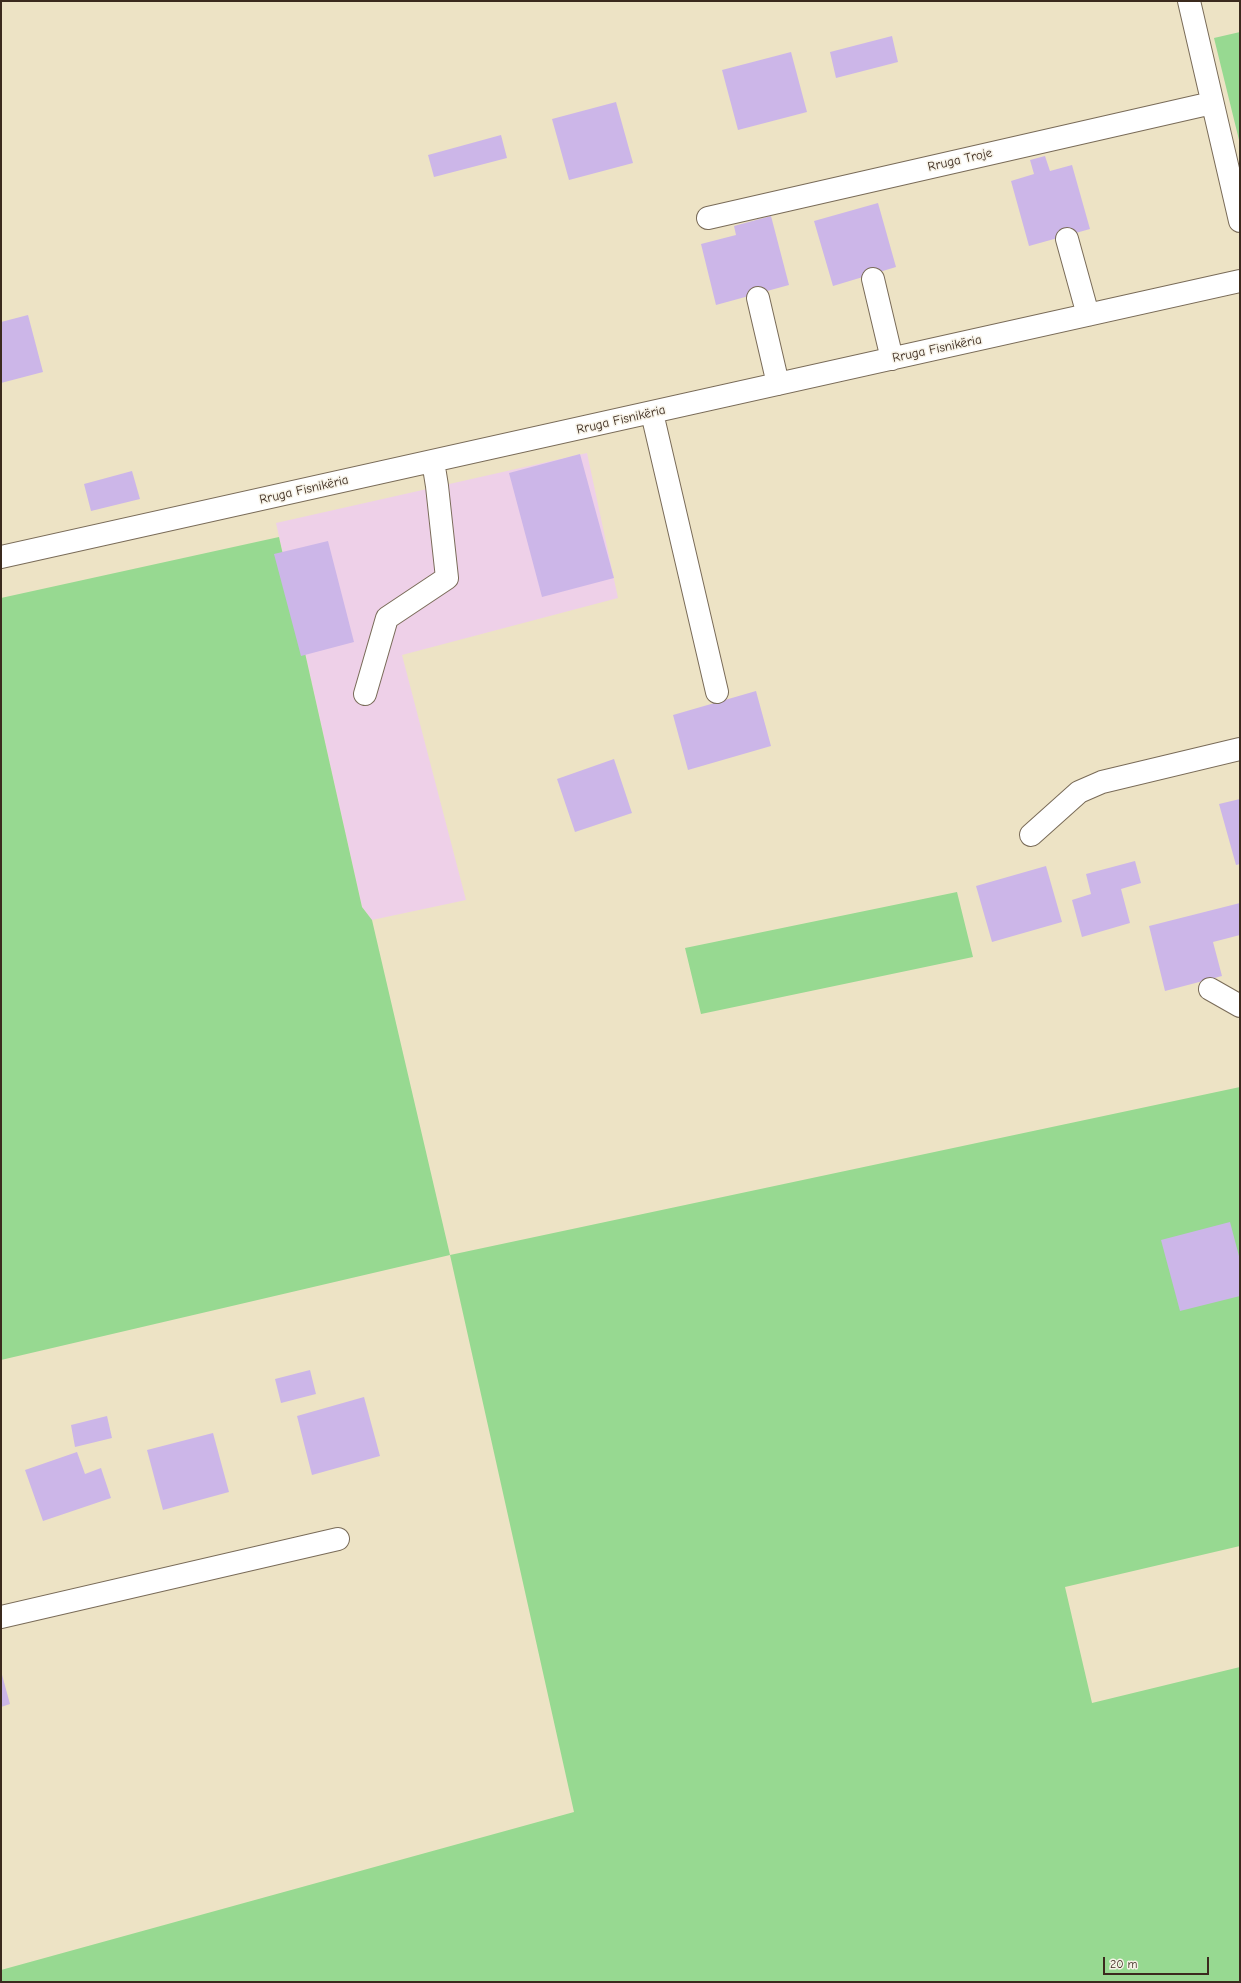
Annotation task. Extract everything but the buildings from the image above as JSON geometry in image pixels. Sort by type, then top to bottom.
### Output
[{"type":"street","points":[[1189,1],[1240,221]]},
{"type":"street","name":"Rruga Troje","points":[[708,218],[1212,103]]},
{"type":"street","points":[[1067,238],[1088,316]]},
{"type":"street","points":[[873,279],[892,359]]},
{"type":"street","name":"Rruga Fisnikëria","points":[[1,557],[1240,281]]},
{"type":"street","points":[[758,298],[778,384]]},
{"type":"street","points":[[652,413],[717,692]]},
{"type":"street","points":[[365,694],[387,618],[447,578],[438,486],[433,461]]},
{"type":"street","points":[[1031,835],[1079,792],[1102,782],[1240,749]]},
{"type":"street","points":[[1210,988],[1240,1006]]},
{"type":"street","points":[[1,1618],[338,1539]]},
{"type":"shaded area","points":[[587,453],[618,598],[402,655],[466,900],[372,920],[362,907],[276,523]]},
{"type":"green space","points":[[1240,32],[1240,144],[1214,38]]},
{"type":"green space","points":[[279,537],[362,907],[372,920],[450,1255],[1,1360],[1,598]]},
{"type":"green space","points":[[957,892],[973,957],[701,1014],[685,948]]},
{"type":"green space","points":[[1240,1087],[1240,1546],[1065,1587],[1092,1703],[1240,1667],[1240,1982],[1,1982],[1,1970],[574,1812],[450,1255]]}]
